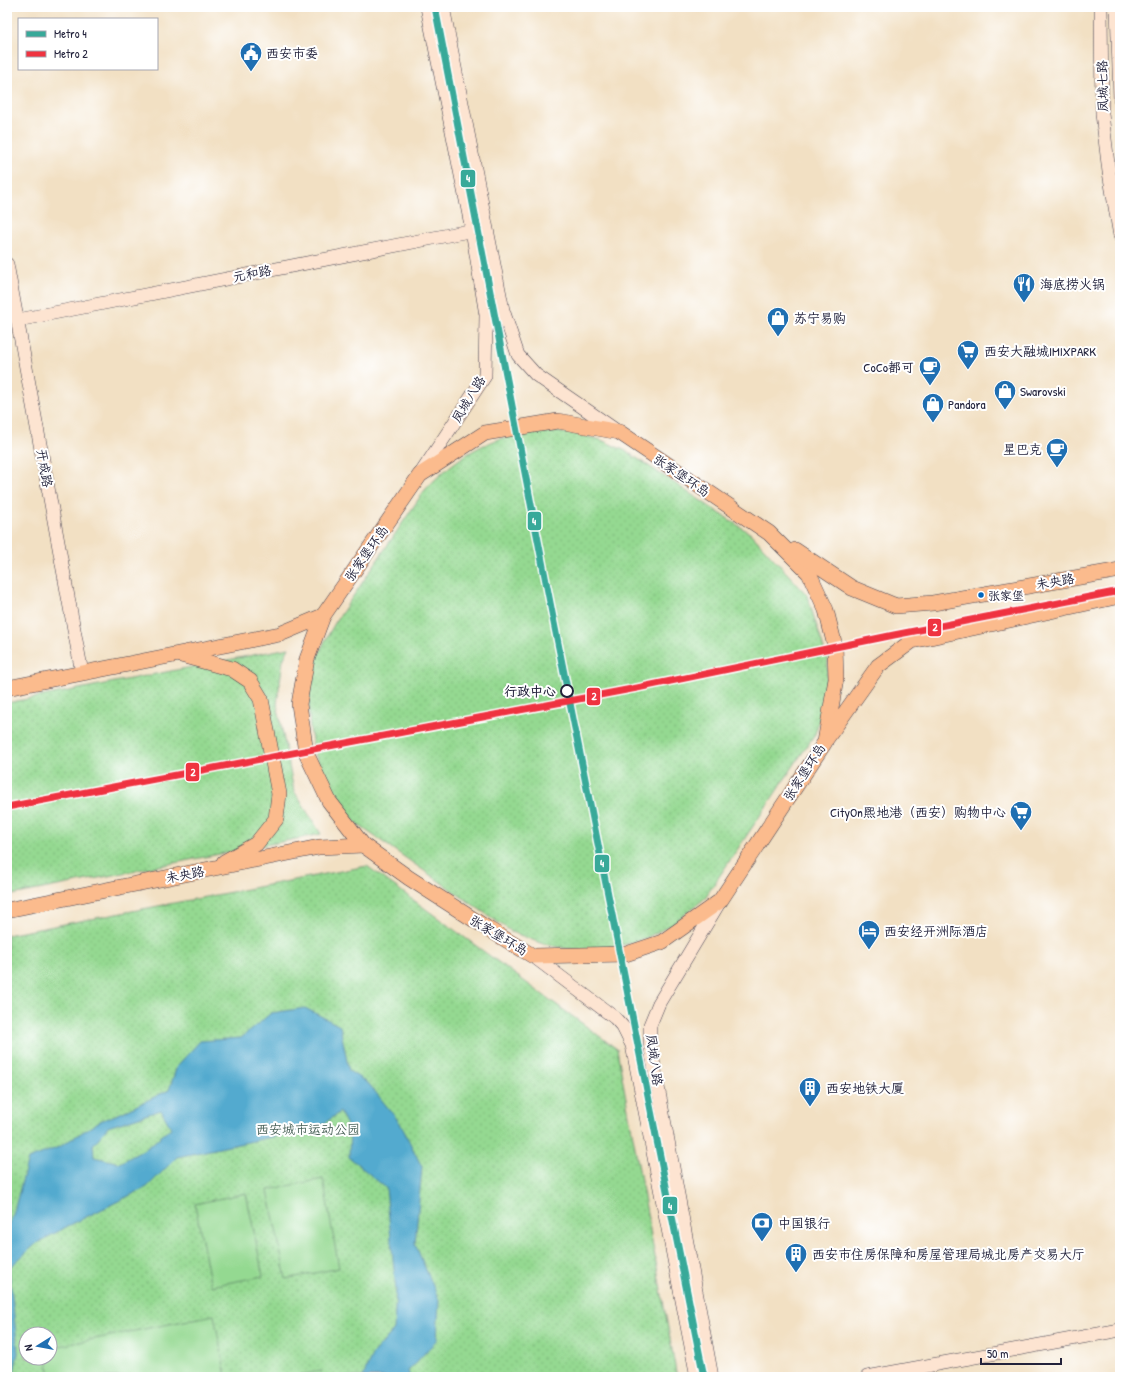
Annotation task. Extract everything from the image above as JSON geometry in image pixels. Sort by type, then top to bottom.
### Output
[{"type":"main road","name":"凤城八路","points":[[420,475],[485,376],[486,315],[472,230],[427,7]]},
{"type":"main road","points":[[443,7],[503,310],[518,355],[536,375],[619,432]]},
{"type":"main road","name":"凤城七路","points":[[1101,7],[1102,114],[1109,172],[1120,236]]},
{"type":"main road","name":"凤城七路","points":[[1117,7],[1120,99]]},
{"type":"main road","name":"元和路","points":[[18,320],[487,227]]},
{"type":"main road","name":"开成路","points":[[7,264],[82,673]]},
{"type":"main road","name":"张家堡环岛","points":[[558,421],[619,432],[769,533],[808,573],[826,610],[835,646],[836,680],[825,742],[720,901],[662,942],[626,954],[533,956],[416,882],[363,845],[329,801],[306,753],[299,704],[307,659],[323,616],[420,475],[485,433],[558,421]]},
{"type":"main road","name":"未央路","points":[[769,533],[852,588],[896,606],[933,603],[1120,570]]},
{"type":"main road","points":[[825,742],[878,666],[912,641],[1120,596]]},
{"type":"main road","points":[[7,688],[280,634],[323,616]]},
{"type":"main road","points":[[178,654],[232,669],[250,681],[261,698],[279,794],[276,818],[256,844],[213,869]]},
{"type":"main road","name":"未央路","points":[[7,910],[319,847],[363,845]]},
{"type":"main road","name":"凤城八路","points":[[712,1377],[650,1044],[650,1025],[659,1003],[720,901]]},
{"type":"main road","name":"凤城八路","points":[[533,956],[615,1018],[623,1026],[632,1045],[697,1377]]},
{"type":"main road","points":[[867,1377],[1120,1330]]},
{"type":"green space","points":[[534,432],[558,432],[582,435],[601,440],[626,451],[751,534],[807,595],[828,662],[825,701],[815,734],[704,899],[673,924],[646,938],[627,944],[598,950],[569,949],[543,944],[512,932],[357,824],[341,807],[329,788],[321,771],[311,735],[309,697],[311,679],[320,651],[335,623],[424,491],[450,466],[470,452],[503,438]]},
{"type":"green space","points":[[289,648],[283,660],[277,704],[294,791],[321,834],[7,896],[7,703]]},
{"type":"green space","name":"西安城市运动公园","points":[[367,866],[617,1049],[677,1377],[7,1377],[7,935]]},
{"type":"green space","points":[[323,1179],[339,1268],[286,1279],[268,1190]]},
{"type":"green space","points":[[246,1193],[263,1276],[211,1286],[195,1204]]},
{"type":"green space","points":[[214,1315],[226,1377],[50,1377],[48,1366],[58,1366],[58,1346]]},
{"type":"green space","points":[[321,1371],[322,1377],[288,1377]]},
{"type":"water","points":[[305,1008],[340,1026],[349,1071],[369,1084],[400,1123],[422,1167],[415,1244],[439,1300],[437,1340],[408,1371],[410,1377],[363,1377],[372,1355],[394,1330],[396,1290],[386,1188],[349,1157],[350,1131],[340,1112],[319,1127],[177,1157],[147,1187],[37,1243],[9,1268],[18,1353],[13,1377],[7,1377],[7,1228],[13,1215],[28,1159],[59,1147],[100,1121],[121,1113],[169,1090],[177,1066],[200,1041],[241,1038],[271,1013]],"holes":[[[161,1110],[171,1128],[147,1148],[120,1163],[94,1157],[93,1145],[108,1127]]]},
{"type":"metro line","name":"4","points":[[435,7],[553,618],[704,1377]]},
{"type":"metro line","name":"2","points":[[7,807],[637,688],[894,635],[1120,591]]},
{"type":"place","name":"西安市委","points":[[251,72]]},
{"type":"place","name":"海底捞火锅","points":[[1024,304]]},
{"type":"place","name":"苏宁易购","points":[[778,338]]},
{"type":"place","name":"西安大融城IMIXPARK","points":[[968,370]]},
{"type":"place","name":"CoCo都可","points":[[930,386]]},
{"type":"place","name":"Swarovski","points":[[1005,410]]},
{"type":"place","name":"Pandora","points":[[933,424]]},
{"type":"place","name":"星巴克","points":[[1057,468]]},
{"type":"place","name":"张家堡","points":[[981,595]]},
{"type":"place","name":"行政中心","points":[[567,691]]},
{"type":"place","name":"CityOn熙地港（西安）购物中心","points":[[1021,832]]},
{"type":"place","name":"西安经开洲际酒店","points":[[869,950]]},
{"type":"place","name":"西安地铁大厦","points":[[810,1108]]},
{"type":"place","name":"中国银行","points":[[762,1242]]},
{"type":"place","name":"西安市住房保障和房屋管理局城北房产交易大厅","points":[[796,1274]]}]
